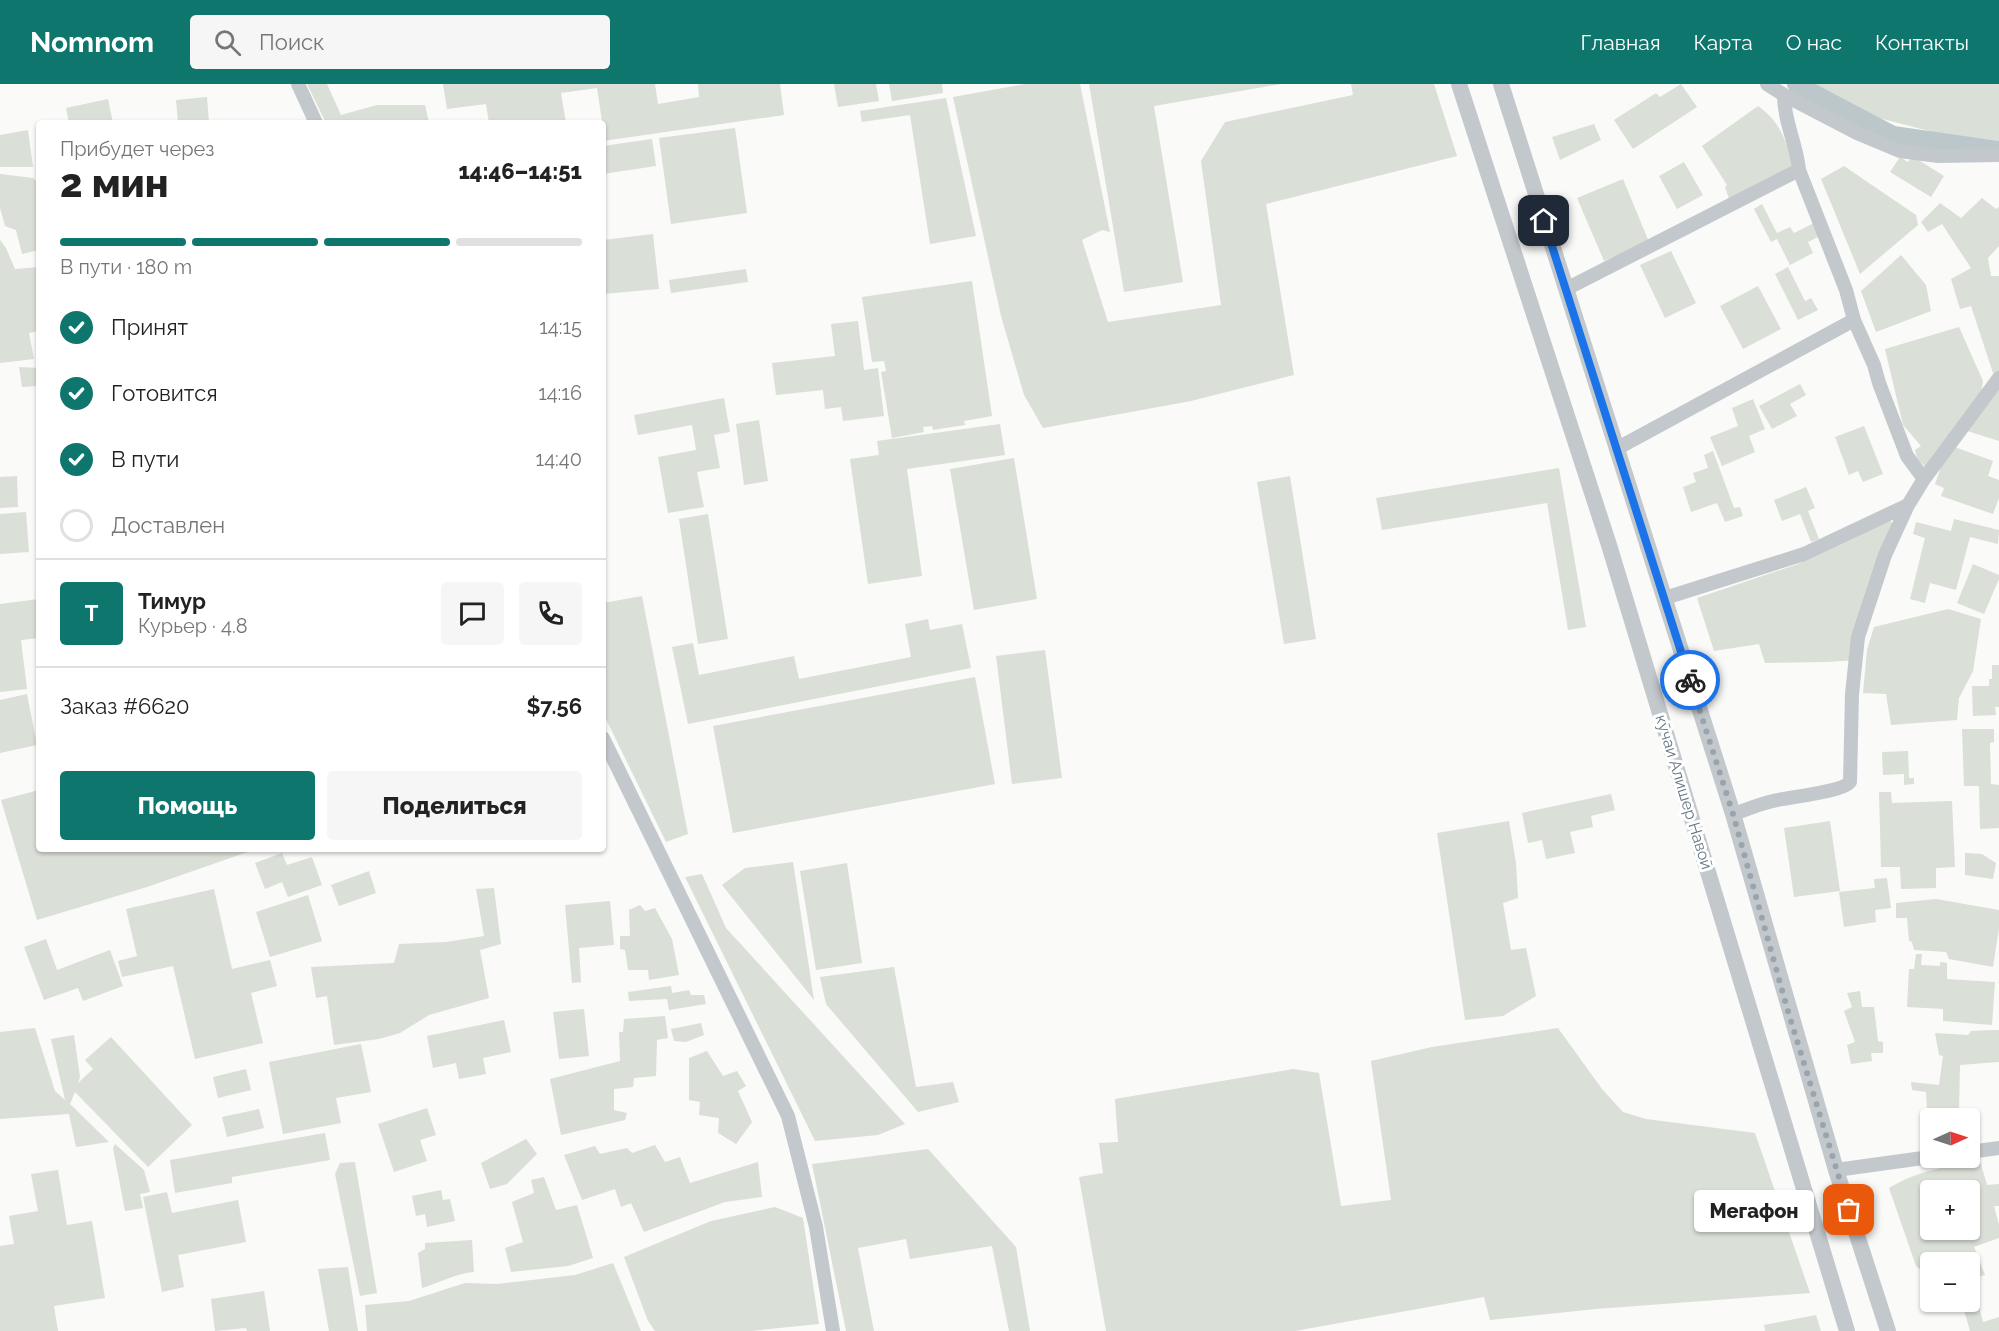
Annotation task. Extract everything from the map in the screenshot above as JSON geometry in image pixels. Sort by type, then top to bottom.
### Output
[{"type":"street","points":[[298,84],[315,120]]},
{"type":"street","name":"кӯчаи Алишер Навоӣ","points":[[1459,84],[1609,545],[1847,1331]]},
{"type":"street","points":[[1501,84],[1733,814],[1836,1170],[1888,1331]]},
{"type":"street","points":[[1767,84],[1784,96],[1857,133],[1900,151],[1938,156],[1999,155]]},
{"type":"street","points":[[1784,96],[1784,107],[1799,170],[1907,456],[1924,479]]},
{"type":"street","points":[[1566,289],[1799,170]]},
{"type":"street","points":[[1617,449],[1854,320]]},
{"type":"street","points":[[1733,814],[1770,802],[1847,786],[1850,782],[1852,694],[1858,637],[1885,555],[1908,505],[1924,479],[1999,378]]},
{"type":"street","points":[[1665,598],[1804,554],[1908,505]]},
{"type":"street","points":[[606,744],[788,1116],[816,1227],[833,1331]]},
{"type":"street","points":[[1980,1151],[1999,1148]]},
{"type":"street","points":[[1836,1170],[1920,1158]]},
{"type":"shaded area","points":[[307,84],[327,84],[341,115],[377,105],[425,105],[428,120],[325,120]]},
{"type":"shaded area","points":[[443,84],[655,84],[658,104],[699,97],[698,84],[780,84],[784,115],[606,141],[606,120],[602,120],[597,88],[561,93],[566,120],[489,120],[486,104],[447,109]]},
{"type":"shaded area","points":[[834,84],[876,84],[879,101],[838,107]]},
{"type":"shaded area","points":[[889,84],[942,84],[943,93],[892,101]]},
{"type":"shaded area","points":[[1025,84],[1080,84],[1110,232],[1102,230],[1082,240],[1108,322],[1221,305],[1201,161],[1225,122],[1353,95],[1351,84],[1434,84],[1457,156],[1266,204],[1294,375],[1191,401],[1043,428],[1024,395],[1001,316],[953,97]]},
{"type":"shaded area","points":[[1089,84],[1281,84],[1154,106],[1183,282],[1124,292]]},
{"type":"shaded area","points":[[1681,84],[1697,107],[1633,149],[1614,120],[1656,93],[1660,97]]},
{"type":"shaded area","points":[[1792,84],[1999,84],[1999,141],[1937,133],[1805,99]]},
{"type":"shaded area","points":[[207,97],[209,120],[178,120],[176,100]]},
{"type":"shaded area","points":[[946,98],[976,236],[930,244],[910,115],[862,122],[860,111]]},
{"type":"shaded area","points":[[108,99],[112,120],[68,120],[66,108]]},
{"type":"shaded area","points":[[1758,106],[1777,126],[1795,168],[1729,199],[1725,187],[1727,185],[1702,146]]},
{"type":"shaded area","points":[[1594,124],[1601,140],[1560,160],[1552,137]]},
{"type":"shaded area","points":[[735,128],[747,213],[671,224],[659,138]]},
{"type":"shaded area","points":[[28,130],[33,167],[0,167],[0,135]]},
{"type":"shaded area","points":[[652,139],[656,166],[606,174],[606,146]]},
{"type":"shaded area","points":[[1912,156],[1944,176],[1931,197],[1890,172],[1900,157],[1908,162]]},
{"type":"shaded area","points":[[1684,162],[1703,195],[1677,209],[1659,176]]},
{"type":"shaded area","points":[[1844,166],[1916,215],[1918,225],[1860,274],[1821,179]]},
{"type":"shaded area","points":[[0,174],[33,178],[36,181],[36,251],[22,254],[16,230],[5,226],[0,208]]},
{"type":"shaded area","points":[[1623,179],[1649,242],[1604,261],[1577,198]]},
{"type":"shaded area","points":[[1982,198],[1996,209],[1999,207],[1999,246],[1988,258],[1991,276],[1999,276],[1999,372],[1994,376],[1971,306],[1960,309],[1951,279],[1971,268],[1942,224],[1928,232],[1921,222],[1940,203],[1961,218]]},
{"type":"shaded area","points":[[1762,204],[1777,233],[1790,227],[1794,233],[1822,219],[1820,236],[1808,242],[1813,253],[1790,265],[1777,239],[1771,242],[1754,209]]},
{"type":"shaded area","points":[[653,234],[659,289],[606,294],[606,240]]},
{"type":"shaded area","points":[[0,240],[15,269],[36,267],[36,332],[29,333],[34,359],[0,363]]},
{"type":"shaded area","points":[[1671,251],[1696,303],[1665,318],[1640,265]]},
{"type":"shaded area","points":[[1901,255],[1926,285],[1931,311],[1876,332],[1861,291]]},
{"type":"shaded area","points":[[1788,267],[1805,301],[1811,298],[1818,310],[1798,320],[1775,274]]},
{"type":"shaded area","points":[[746,269],[748,282],[671,293],[669,280]]},
{"type":"shaded area","points":[[972,281],[992,416],[964,421],[965,425],[933,430],[932,426],[923,427],[924,432],[892,438],[881,372],[886,371],[884,361],[872,362],[862,297]]},
{"type":"shaded area","points":[[1758,286],[1781,329],[1743,349],[1720,306]]},
{"type":"shaded area","points":[[858,321],[864,370],[878,368],[884,416],[843,421],[841,407],[825,409],[823,390],[776,395],[772,363],[835,356],[831,324]]},
{"type":"shaded area","points":[[1959,327],[1983,381],[1980,399],[1929,471],[1917,458],[1915,450],[1921,446],[1903,425],[1885,349]]},
{"type":"shaded area","points":[[19,367],[36,368],[36,386],[22,387]]},
{"type":"shaded area","points":[[1999,382],[1999,441],[1964,430]]},
{"type":"shaded area","points":[[1800,384],[1806,395],[1790,404],[1797,416],[1772,429],[1759,406]]},
{"type":"shaded area","points":[[724,398],[730,432],[714,435],[720,468],[697,472],[704,507],[668,513],[658,457],[696,450],[692,425],[638,435],[634,415]]},
{"type":"shaded area","points":[[1753,399],[1765,429],[1749,436],[1755,452],[1722,466],[1710,437],[1738,426],[1732,408]]},
{"type":"shaded area","points":[[759,420],[768,481],[744,485],[736,424]]},
{"type":"shaded area","points":[[1000,424],[1005,455],[907,469],[922,576],[868,584],[850,459],[879,455],[877,441]]},
{"type":"shaded area","points":[[1864,426],[1883,474],[1863,482],[1858,471],[1849,475],[1835,437]]},
{"type":"shaded area","points":[[1952,446],[1993,461],[1988,476],[1999,480],[1999,498],[1993,514],[1941,496],[1944,488],[1935,484],[1943,461]]},
{"type":"shaded area","points":[[1713,451],[1734,508],[1740,507],[1743,516],[1725,522],[1717,503],[1691,512],[1683,487],[1696,482],[1693,473],[1708,468],[1704,455]]},
{"type":"shaded area","points":[[1014,458],[1037,599],[974,610],[950,469]]},
{"type":"shaded area","points":[[1559,468],[1586,627],[1568,630],[1547,503],[1382,530],[1376,498]]},
{"type":"shaded area","points":[[17,476],[18,507],[0,508],[0,477]]},
{"type":"shaded area","points":[[1290,476],[1316,639],[1284,644],[1257,482]]},
{"type":"shaded area","points":[[1806,487],[1815,508],[1808,511],[1819,539],[1811,542],[1800,514],[1782,521],[1774,500]]},
{"type":"shaded area","points":[[26,512],[29,552],[0,554],[0,514]]},
{"type":"shaded area","points":[[708,514],[728,639],[698,644],[679,519]]},
{"type":"shaded area","points":[[1885,518],[1894,524],[1858,660],[1765,663],[1759,644],[1714,651],[1697,598],[1798,564]]},
{"type":"shaded area","points":[[1954,519],[1999,530],[1998,544],[1970,537],[1956,590],[1930,583],[1925,603],[1910,599],[1925,538],[1913,534],[1916,522],[1951,531]]},
{"type":"shaded area","points":[[1973,564],[1999,575],[1984,614],[1957,603]]},
{"type":"shaded area","points":[[642,596],[688,834],[666,842],[606,719],[606,602]]},
{"type":"shaded area","points":[[36,599],[36,638],[21,640],[27,689],[0,692],[0,604]]},
{"type":"shaded area","points":[[1948,609],[1981,619],[1973,671],[1959,698],[1957,720],[1891,725],[1886,694],[1863,693],[1867,650],[1874,627]]},
{"type":"shaded area","points":[[928,619],[930,630],[962,624],[971,668],[688,724],[672,647],[693,643],[699,675],[794,656],[799,679],[911,657],[905,624]]},
{"type":"shaded area","points":[[1045,650],[1062,778],[1012,784],[996,656]]},
{"type":"shaded area","points":[[1992,665],[1999,665],[1999,707],[1995,707],[1996,715],[1973,716],[1972,686],[1989,686],[1989,679],[1992,679]]},
{"type":"shaded area","points":[[975,677],[995,784],[733,833],[713,726]]},
{"type":"shaded area","points":[[27,694],[36,745],[0,753],[0,700]]},
{"type":"shaded area","points":[[1962,729],[1994,729],[1994,742],[1990,743],[1991,784],[1999,785],[1999,828],[1980,829],[1979,786],[1964,786]]},
{"type":"shaded area","points":[[1908,751],[1909,778],[1914,778],[1914,784],[1904,785],[1904,774],[1883,775],[1882,752]]},
{"type":"shaded area","points":[[36,791],[36,852],[247,852],[147,887],[37,920],[1,800]]},
{"type":"shaded area","points":[[1879,792],[1891,792],[1892,803],[1952,801],[1955,867],[1936,868],[1936,888],[1901,889],[1900,867],[1881,867]]},
{"type":"shaded area","points":[[1611,794],[1615,810],[1591,816],[1593,827],[1570,832],[1575,853],[1546,859],[1542,840],[1528,843],[1522,813]]},
{"type":"shaded area","points":[[1509,821],[1516,863],[1518,898],[1503,903],[1511,950],[1526,948],[1536,996],[1503,1016],[1465,1020],[1437,833]]},
{"type":"shaded area","points":[[1830,821],[1840,891],[1794,897],[1784,828]]},
{"type":"shaded area","points":[[282,853],[287,865],[312,857],[322,885],[288,897],[282,882],[265,889],[255,863]]},
{"type":"shaded area","points":[[1965,853],[1982,854],[1996,863],[1993,879],[1965,875]]},
{"type":"shaded area","points":[[793,862],[814,1000],[722,885],[745,868]]},
{"type":"shaded area","points":[[847,863],[862,963],[816,970],[800,871]]},
{"type":"shaded area","points":[[369,871],[376,893],[339,906],[331,885]]},
{"type":"shaded area","points":[[702,874],[726,928],[905,1124],[878,1135],[815,1141],[685,877]]},
{"type":"shaded area","points":[[1887,878],[1891,908],[1875,910],[1876,922],[1844,927],[1839,892],[1875,888],[1874,879]]},
{"type":"shaded area","points":[[494,888],[501,944],[480,950],[489,998],[429,1015],[400,1033],[379,1039],[334,1045],[327,996],[316,998],[311,967],[394,963],[399,944],[446,942],[484,936],[476,889]]},
{"type":"shaded area","points":[[214,889],[232,969],[270,960],[277,986],[251,993],[263,1043],[195,1059],[173,966],[122,977],[118,961],[137,956],[126,909]]},
{"type":"shaded area","points":[[308,895],[322,941],[270,957],[256,912]]},
{"type":"shaded area","points":[[1936,899],[1999,910],[1999,928],[1993,967],[1949,959],[1946,952],[1914,950],[1912,942],[1909,941],[1907,918],[1896,918],[1896,903]]},
{"type":"shaded area","points":[[610,901],[614,945],[579,948],[581,982],[572,983],[565,905]]},
{"type":"shaded area","points":[[640,905],[645,911],[655,908],[672,939],[679,975],[649,980],[648,970],[628,970],[625,950],[620,949],[620,936],[630,936],[629,910]]},
{"type":"shaded area","points":[[46,939],[57,970],[110,950],[123,986],[83,1001],[78,988],[44,1000],[24,947]]},
{"type":"shaded area","points":[[1916,954],[1922,954],[1921,965],[1940,966],[1940,962],[1947,963],[1947,979],[1995,982],[1992,1025],[1943,1021],[1943,1009],[1907,1007],[1909,969],[1914,969]]},
{"type":"shaded area","points":[[894,967],[916,1087],[953,1082],[959,1102],[918,1112],[826,1004],[820,977]]},
{"type":"shaded area","points":[[671,986],[672,993],[689,990],[691,995],[704,995],[706,1004],[669,1010],[667,999],[629,1001],[628,992]]},
{"type":"shaded area","points":[[1860,991],[1862,1007],[1874,1007],[1878,1041],[1883,1042],[1883,1053],[1871,1053],[1872,1061],[1851,1064],[1847,1045],[1855,1042],[1844,1011],[1852,1007],[1847,993]]},
{"type":"shaded area","points":[[584,1009],[589,1056],[559,1059],[553,1012]]},
{"type":"shaded area","points":[[665,1016],[668,1038],[657,1040],[656,1076],[634,1078],[633,1087],[614,1089],[614,1110],[627,1113],[625,1120],[561,1135],[550,1079],[620,1061],[619,1032],[623,1032],[624,1019]]},
{"type":"shaded area","points":[[504,1020],[511,1052],[483,1058],[486,1074],[459,1079],[456,1063],[433,1068],[427,1036]]},
{"type":"shaded area","points":[[701,1023],[704,1035],[686,1042],[674,1041],[671,1029]]},
{"type":"shaded area","points":[[35,1028],[55,1091],[65,1100],[51,1039],[74,1035],[80,1077],[78,1083],[93,1069],[85,1060],[111,1037],[192,1125],[148,1167],[75,1092],[70,1104],[109,1142],[76,1147],[69,1114],[0,1119],[0,1032]]},
{"type":"shaded area","points":[[1558,1028],[1602,1089],[1623,1112],[1646,1119],[1755,1133],[1810,1293],[1596,1309],[1490,1320],[1484,1297],[1295,1331],[1106,1331],[1079,1177],[1103,1173],[1099,1143],[1118,1142],[1115,1099],[1293,1069],[1319,1073],[1341,1206],[1391,1200],[1371,1061],[1432,1047]]},
{"type":"shaded area","points":[[1999,1030],[1999,1062],[1960,1065],[1959,1108],[1927,1108],[1926,1092],[1912,1090],[1911,1082],[1939,1085],[1943,1056],[1939,1055],[1935,1033],[1968,1035],[1971,1031]]},
{"type":"shaded area","points":[[361,1044],[371,1092],[336,1098],[341,1123],[283,1134],[269,1062]]},
{"type":"shaded area","points":[[707,1051],[723,1076],[737,1071],[746,1086],[738,1091],[752,1122],[736,1144],[718,1133],[719,1118],[699,1115],[700,1102],[689,1100],[689,1058]]},
{"type":"shaded area","points":[[246,1069],[251,1090],[218,1098],[213,1077]]},
{"type":"shaded area","points":[[427,1108],[436,1135],[420,1140],[427,1161],[394,1172],[378,1124]]},
{"type":"shaded area","points":[[259,1109],[264,1128],[227,1137],[222,1117]]},
{"type":"shaded area","points":[[325,1133],[330,1160],[232,1177],[232,1183],[175,1193],[170,1160]]},
{"type":"shaded area","points":[[526,1139],[537,1154],[507,1184],[490,1189],[481,1163]]},
{"type":"shaded area","points":[[115,1144],[144,1170],[150,1192],[140,1194],[143,1208],[125,1211],[113,1148]]},
{"type":"shaded area","points":[[655,1145],[665,1162],[680,1157],[690,1183],[758,1162],[762,1197],[725,1202],[644,1232],[631,1203],[621,1207],[615,1189],[582,1200],[564,1155],[595,1146],[600,1154],[627,1148],[632,1153]]},
{"type":"shaded area","points":[[928,1149],[1016,1247],[1030,1331],[1009,1331],[992,1246],[910,1259],[906,1239],[858,1248],[874,1331],[846,1331],[812,1164]]},
{"type":"shaded area","points":[[1980,1161],[1987,1185],[1999,1184],[1999,1206],[1994,1206],[1999,1225],[1999,1238],[1974,1247],[1976,1252],[1920,1252],[1920,1269],[1916,1266],[1889,1188],[1922,1173],[1941,1168],[1980,1168]]},
{"type":"shaded area","points":[[355,1162],[377,1293],[360,1296],[335,1174],[340,1163]]},
{"type":"shaded area","points":[[58,1170],[67,1225],[92,1221],[105,1298],[54,1306],[58,1331],[0,1331],[0,1246],[14,1244],[9,1216],[38,1211],[31,1174]]},
{"type":"shaded area","points":[[544,1177],[556,1210],[577,1205],[593,1258],[568,1266],[511,1272],[505,1248],[523,1242],[512,1202],[534,1193],[531,1180]]},
{"type":"shaded area","points":[[441,1190],[443,1200],[450,1199],[455,1221],[427,1227],[425,1214],[416,1216],[412,1196]]},
{"type":"shaded area","points":[[167,1192],[172,1213],[238,1200],[246,1242],[178,1255],[184,1287],[162,1292],[143,1197]]},
{"type":"shaded area","points":[[775,1207],[803,1218],[819,1324],[751,1331],[655,1331],[648,1321],[624,1257],[711,1221]]},
{"type":"shaded area","points":[[472,1240],[474,1272],[422,1288],[418,1253],[425,1249],[425,1243]]},
{"type":"shaded area","points":[[1980,1262],[1985,1275],[1980,1276]]},
{"type":"shaded area","points":[[613,1263],[641,1331],[367,1331],[365,1305],[409,1301],[465,1283],[497,1284],[575,1275]]},
{"type":"shaded area","points":[[348,1267],[358,1331],[329,1331],[318,1269]]},
{"type":"shaded area","points":[[264,1291],[270,1331],[247,1331],[246,1328],[215,1331],[211,1299]]},
{"type":"shaded area","points":[[1980,1310],[1983,1322],[1999,1317],[1999,1331],[1970,1331],[1965,1312],[1980,1312]]},
{"type":"shaded area","points":[[1816,1315],[1821,1331],[1765,1331],[1764,1325]]},
{"type":"waterway","points":[[1796,84],[1893,135],[1999,150]]},
{"type":"way so far","points":[[1690,680],[1733,814],[1787,1008],[1849,1210]]},
{"type":"place","name":"Мегафон","points":[[1849,1210]]},
{"type":"route","points":[[1544,221],[1690,680]]}]
